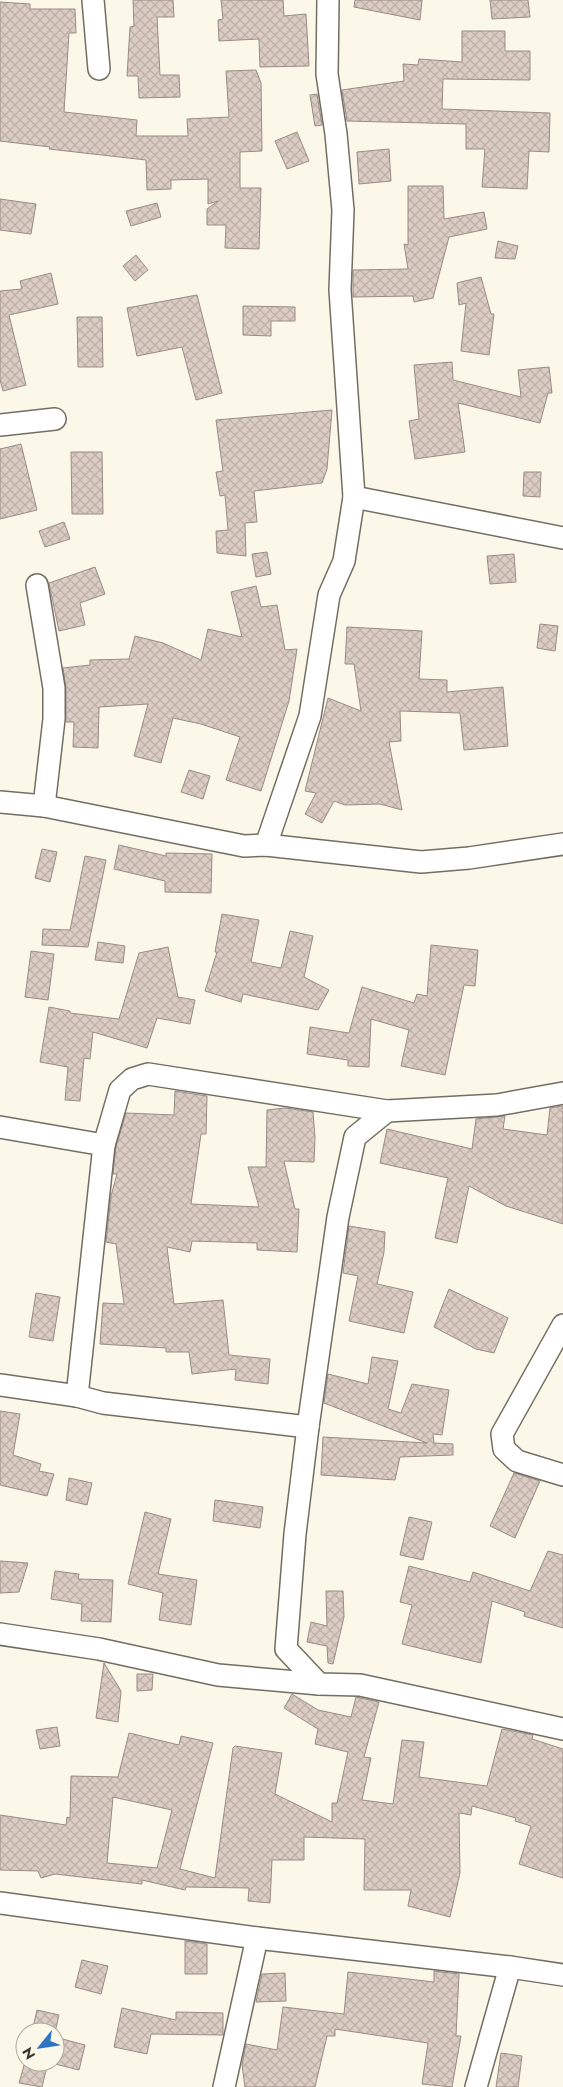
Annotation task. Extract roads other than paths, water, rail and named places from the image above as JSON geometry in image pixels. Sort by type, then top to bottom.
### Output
[{"type":"street","points":[[93,0],[99,69]]},
{"type":"street","points":[[266,845],[310,716],[330,595],[344,561],[354,497],[340,290],[342,210],[336,134],[327,74],[328,0]]},
{"type":"street","points":[[0,426],[55,420]]},
{"type":"street","points":[[354,497],[563,538]]},
{"type":"street","points":[[37,585],[54,688],[54,719],[44,806]]},
{"type":"street","points":[[0,802],[44,806],[244,846],[266,845],[421,862],[469,858],[563,844]]},
{"type":"street","points":[[77,1396],[104,1145],[120,1090],[132,1079],[148,1074],[387,1111],[497,1105],[563,1093]]},
{"type":"street","points":[[262,1679],[286,1649],[295,1534],[308,1427],[338,1217],[355,1137],[338,1103]]},
{"type":"street","points":[[355,1137],[387,1111]]},
{"type":"street","points":[[0,1128],[104,1145]]},
{"type":"street","points":[[563,1325],[502,1434],[504,1449],[516,1461],[563,1475]]},
{"type":"street","points":[[0,1385],[77,1396],[103,1403],[308,1427]]},
{"type":"street","points":[[0,1634],[99,1649],[218,1675],[360,1686],[563,1728]]},
{"type":"street","points":[[286,1649],[319,1684]]},
{"type":"street","points":[[0,1903],[257,1938],[510,1966],[563,1975]]},
{"type":"street","points":[[224,2087],[257,1938]]},
{"type":"street","points":[[476,2087],[510,1966]]}]
